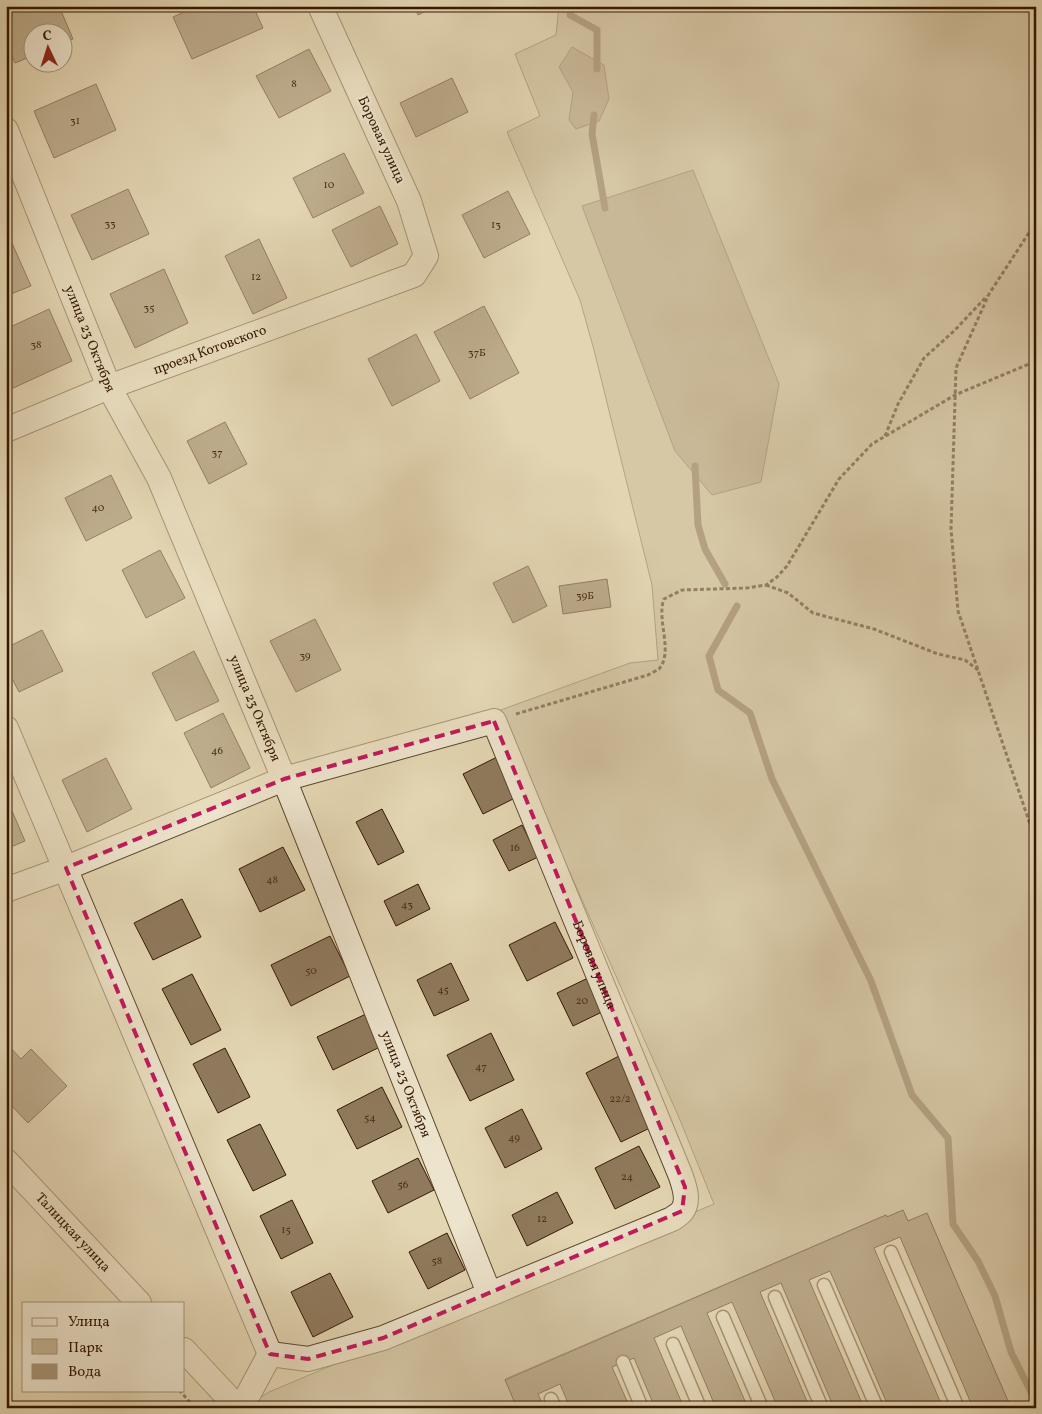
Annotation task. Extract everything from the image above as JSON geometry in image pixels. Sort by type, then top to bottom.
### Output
[{"type":"street","name":"Боровая улица","points":[[320,6],[409,202],[426,256],[414,275]]},
{"type":"street","name":"улица 23 Октября","points":[[6,130],[109,387],[159,478],[284,779],[489,1293]]},
{"type":"street","name":"проезд Котовского","points":[[6,430],[109,387],[414,275]]},
{"type":"street","name":"Боровая улица","points":[[489,1293],[672,1219],[682,1212],[686,1201],[685,1187],[680,1174],[494,721]]},
{"type":"street","points":[[6,890],[66,868],[284,779],[494,721]]},
{"type":"street","points":[[6,728],[270,1354]]},
{"type":"street","name":"Талицкая улица","points":[[6,1160],[138,1302]]},
{"type":"street","points":[[270,1354],[308,1359],[383,1338],[489,1293]]},
{"type":"street","points":[[185,1351],[239,1408],[270,1354]]},
{"type":"lane","points":[[891,1252],[958,1408]]},
{"type":"lane","points":[[824,1285],[877,1408]]},
{"type":"lane","points":[[775,1297],[822,1408]]},
{"type":"lane","points":[[723,1317],[762,1408]]},
{"type":"lane","points":[[672,1344],[700,1408]]},
{"type":"lane","points":[[623,1362],[642,1408]]},
{"type":"path","points":[[1036,222],[989,294],[956,368],[950,529],[958,611],[1036,842]]},
{"type":"path","points":[[885,436],[898,404],[924,358],[954,331],[989,294]]},
{"type":"path","points":[[494,721],[648,674],[658,669],[665,655],[661,607],[664,599],[682,590],[747,588],[766,585],[787,566],[839,479],[872,444],[955,394],[1036,361]]},
{"type":"path","points":[[766,585],[788,593],[813,613],[874,629],[938,654],[965,660],[978,671]]},
{"type":"path","points":[[181,1392],[195,1408]]},
{"type":"highlighted area","points":[[494,721],[685,1187],[682,1211],[383,1338],[308,1359],[270,1354],[66,868],[284,779]]},
{"type":"green space","points":[[559,6],[1036,6],[1036,1408],[1011,1408],[927,1213],[908,1221],[903,1210],[887,1217],[886,1215],[505,1379],[517,1408],[243,1408],[269,1392],[714,1204],[680,1120],[498,711],[630,663],[658,660],[652,585],[580,300],[507,132],[540,116],[515,54],[556,35]]},
{"type":"water","points":[[572,47],[604,65],[609,99],[599,121],[576,129],[569,120],[573,92],[559,67]]},
{"type":"water","points":[[693,170],[779,384],[761,482],[712,495],[675,451],[582,206]]},
{"type":"building","points":[[6,6],[59,6],[66,22],[22,22],[22,60],[15,63],[6,44]]},
{"type":"building","points":[[197,6],[253,6],[263,28],[192,59],[173,17]]},
{"type":"building","points":[[414,6],[436,6],[418,15]]},
{"type":"building","points":[[309,49],[331,91],[279,118],[256,76]]},
{"type":"building","points":[[452,78],[468,112],[416,137],[400,103]]},
{"type":"building","points":[[96,84],[116,130],[54,158],[34,111]]},
{"type":"building","points":[[344,153],[364,193],[313,218],[293,178]]},
{"type":"building","points":[[128,189],[149,234],[92,260],[71,215]]},
{"type":"building","points":[[508,191],[530,234],[484,258],[462,215]]},
{"type":"building","points":[[380,206],[398,244],[351,267],[332,230]]},
{"type":"building","points":[[259,239],[287,298],[253,314],[225,256]]},
{"type":"building","points":[[12,243],[31,286],[6,296],[6,245]]},
{"type":"building","points":[[164,269],[188,323],[135,348],[110,294]]},
{"type":"building","points":[[484,306],[519,373],[470,399],[434,332]]},
{"type":"building","points":[[49,309],[72,361],[9,390],[6,383],[6,329]]},
{"type":"building","points":[[416,334],[440,381],[392,406],[368,359]]},
{"type":"building","points":[[225,422],[247,464],[209,484],[187,441]]},
{"type":"building","points":[[111,475],[132,518],[86,541],[65,498]]},
{"type":"building","points":[[160,550],[185,598],[146,618],[122,570]]},
{"type":"building","points":[[528,566],[547,606],[513,623],[493,583]]},
{"type":"building","points":[[607,579],[611,607],[563,614],[559,586]]},
{"type":"building","points":[[315,619],[341,670],[296,692],[270,641]]},
{"type":"building","points":[[42,630],[63,671],[19,692],[6,667],[6,648]]},
{"type":"building","points":[[194,651],[219,701],[176,721],[152,673]]},
{"type":"building","points":[[223,713],[250,768],[211,788],[184,733]]},
{"type":"building","points":[[497,757],[517,797],[483,814],[463,774]]},
{"type":"building","points":[[106,758],[132,809],[87,832],[62,780]]},
{"type":"building","points":[[6,797],[25,841],[6,849]]},
{"type":"building","points":[[382,809],[404,852],[378,865],[356,822]]},
{"type":"building","points":[[522,825],[538,857],[509,871],[493,840]]},
{"type":"building","points":[[283,847],[305,890],[260,912],[239,869]]},
{"type":"building","points":[[418,884],[430,909],[396,926],[384,901]]},
{"type":"building","points":[[182,899],[201,937],[153,960],[134,923]]},
{"type":"building","points":[[555,922],[573,958],[527,981],[509,945]]},
{"type":"building","points":[[330,936],[350,976],[291,1006],[271,965]]},
{"type":"building","points":[[451,963],[469,1000],[434,1016],[417,980]]},
{"type":"building","points":[[192,974],[221,1030],[191,1045],[162,989]]},
{"type":"building","points":[[590,977],[606,1010],[573,1026],[557,993]]},
{"type":"building","points":[[366,1014],[382,1046],[333,1070],[317,1037]]},
{"type":"building","points":[[491,1033],[514,1080],[470,1101],[447,1055]]},
{"type":"building","points":[[8,1045],[21,1059],[31,1049],[67,1086],[28,1123],[6,1100],[6,1047]]},
{"type":"building","points":[[225,1048],[250,1097],[218,1113],[193,1064]]},
{"type":"building","points":[[619,1056],[654,1126],[621,1142],[586,1073]]},
{"type":"building","points":[[382,1087],[402,1127],[357,1149],[337,1110]]},
{"type":"building","points":[[522,1109],[542,1149],[505,1168],[485,1128]]},
{"type":"building","points":[[260,1124],[286,1175],[253,1191],[227,1140]]},
{"type":"building","points":[[639,1146],[660,1187],[615,1209],[595,1168]]},
{"type":"building","points":[[418,1158],[434,1190],[388,1213],[372,1181]]},
{"type":"building","points":[[557,1192],[573,1223],[527,1246],[512,1215]]},
{"type":"building","points":[[292,1200],[313,1243],[281,1259],[260,1216]]},
{"type":"building","points":[[903,1210],[908,1221],[927,1213],[1011,1408],[973,1408],[900,1237],[874,1248],[943,1408],[889,1408],[830,1271],[809,1280],[864,1408],[834,1408],[781,1283],[760,1292],[810,1408],[778,1408],[732,1302],[707,1313],[748,1408],[716,1408],[681,1326],[654,1338],[684,1408],[655,1408],[634,1358],[612,1367],[630,1408],[570,1408],[560,1384],[538,1394],[544,1408],[517,1408],[505,1380],[886,1215],[887,1217]]},
{"type":"building","points":[[447,1233],[465,1270],[428,1289],[409,1252]]},
{"type":"building","points":[[330,1273],[353,1317],[313,1337],[291,1292]]},
{"type":"waterway","points":[[571,6],[570,15],[597,30],[597,69]]},
{"type":"waterway","points":[[594,115],[592,134],[605,208]]},
{"type":"waterway","points":[[695,466],[698,525],[705,549],[725,584]]},
{"type":"waterway","points":[[737,606],[709,656],[718,690],[750,713],[772,779],[871,981],[912,1095],[948,1138],[953,1224],[978,1261],[995,1296],[1011,1352],[1036,1402]]}]
